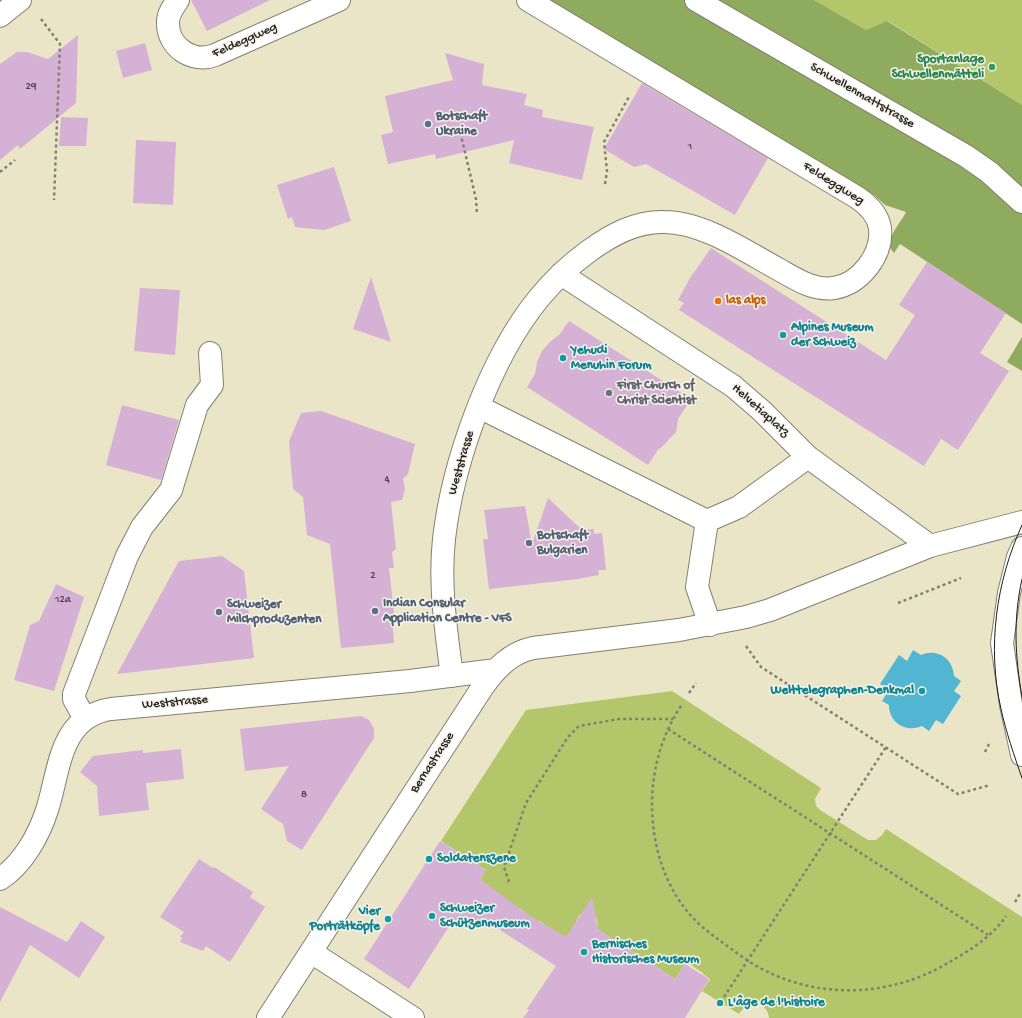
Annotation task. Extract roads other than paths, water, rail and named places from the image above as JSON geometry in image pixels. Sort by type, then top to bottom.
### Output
[{"type":"street","points":[[0,16],[20,0]]},
{"type":"street","name":"Feldeggweg","points":[[178,0],[168,18],[170,36],[185,53],[203,59],[339,0]]},
{"type":"street","name":"Feldeggweg","points":[[528,0],[858,198],[867,204],[872,210],[880,228],[878,248],[871,262],[859,276],[851,282],[835,288],[823,288],[804,283],[717,236],[696,228],[666,222],[644,224],[621,231],[597,245],[561,274]]},
{"type":"street","name":"Schwellenmattstrasse","points":[[696,0],[966,156],[998,180],[1022,202]]},
{"type":"street","name":"Weststrasse","points":[[452,676],[442,596],[442,568],[444,538],[460,463],[479,407],[500,361],[522,322],[540,297],[561,274]]},
{"type":"street","name":"Helvetiaplatz","points":[[561,274],[733,386],[762,411],[808,456],[930,546]]},
{"type":"street","points":[[85,719],[74,699],[74,694],[127,556],[142,527],[171,490],[197,405],[212,385],[210,353]]},
{"type":"street","points":[[479,407],[706,521],[740,507],[808,456]]},
{"type":"street","points":[[706,521],[697,587],[719,624],[770,610],[930,546],[1022,522]]},
{"type":"street","points":[[1022,548],[1018,557],[1009,593],[1002,643],[1011,705],[1022,755]]},
{"type":"street","name":"Bernastrasse","points":[[268,1018],[482,688],[496,670],[508,659],[526,649],[719,624]]},
{"type":"street","points":[[1008,685],[1013,674],[1022,664]]},
{"type":"street","name":"Weststrasse","points":[[0,879],[24,855],[41,826],[53,788],[60,756],[69,738],[85,719],[96,712],[110,709],[410,681],[496,670]]},
{"type":"street","points":[[311,952],[413,1018]]},
{"type":"water","name":"Welttelegraphen-Denkmal","points":[[913,650],[921,655],[933,653],[943,656],[951,664],[954,676],[961,681],[954,691],[961,696],[943,724],[936,720],[929,731],[922,726],[910,728],[900,725],[892,717],[889,705],[882,701],[889,690],[880,684],[899,655],[907,661]]},
{"type":"tram line","points":[[1022,525],[1013,547],[1000,592],[996,615],[995,639],[997,686],[1001,709],[1022,778]]},
{"type":"tram line","points":[[1022,579],[1016,624],[1018,667],[1022,697]]},
{"type":"place","name":"Sportanlage Schwellenmätteli","points":[[992,67]]},
{"type":"place","name":"Botschaft Ukraine","points":[[428,124]]},
{"type":"place","name":"las alps","points":[[718,301]]},
{"type":"place","name":"Alpines Museum der Schweiz","points":[[783,335]]},
{"type":"place","name":"Yehudi Menuhin Forum","points":[[563,358]]},
{"type":"place","name":"First Church of Christ Scientist","points":[[609,393]]},
{"type":"place","name":"Botschaft Bulgarien","points":[[529,543]]},
{"type":"place","name":"Indian Consular Application Centre - VFS","points":[[375,611]]},
{"type":"place","name":"Schweizer Milchproduzenten","points":[[219,612]]},
{"type":"place","name":"Welttelegraphen-Denkmal","points":[[922,691]]},
{"type":"place","name":"Soldatenszene","points":[[429,859]]},
{"type":"place","name":"Schweizer Schützenmuseum","points":[[432,916]]},
{"type":"place","name":"Vier Porträtköpfe","points":[[388,919]]},
{"type":"place","name":"Bernisches Historisches Museum","points":[[584,952]]},
{"type":"place","name":"L'âge de l'histoire","points":[[720,1003]]}]
